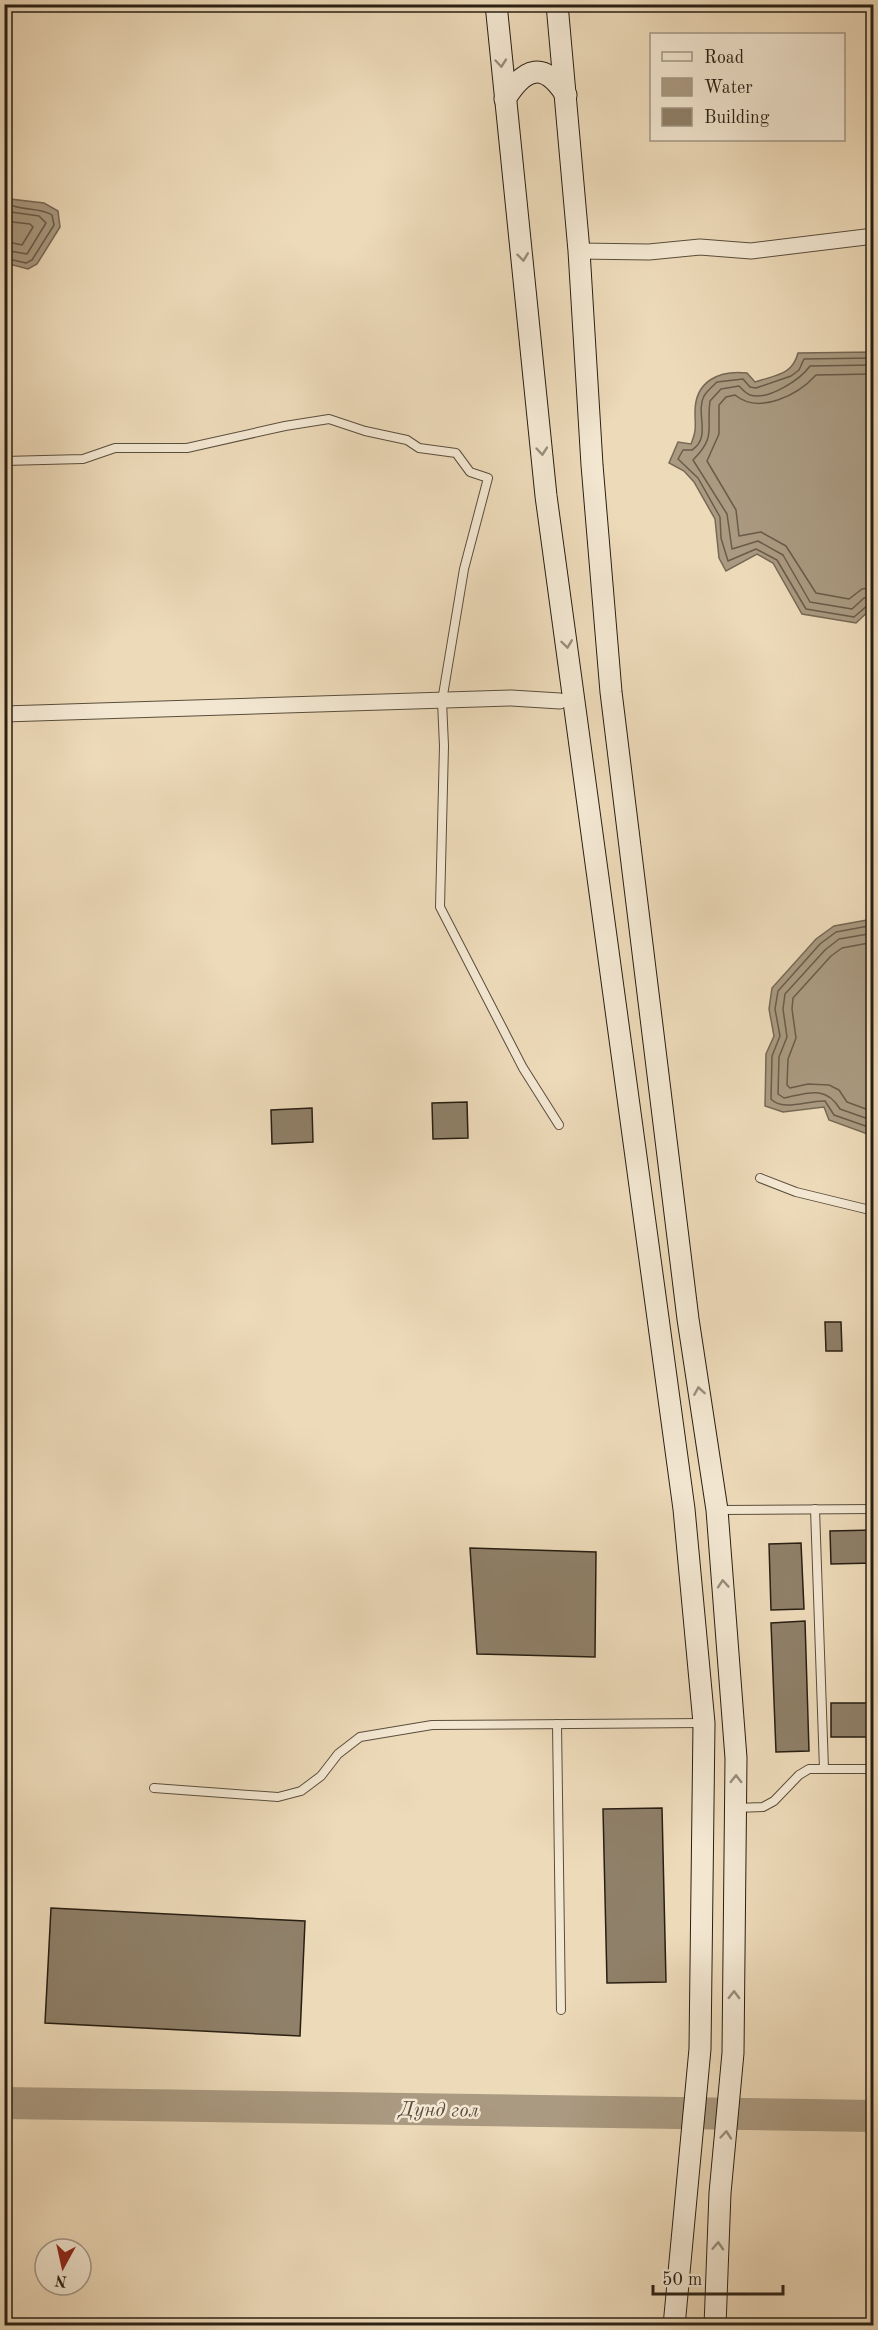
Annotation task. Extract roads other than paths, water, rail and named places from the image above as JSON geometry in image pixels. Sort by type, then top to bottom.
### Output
[{"type":"main road","points":[[496,4],[546,496],[684,1509],[704,1723],[700,2049],[689,2189],[674,2325]]},
{"type":"main road","points":[[557,4],[579,251],[592,465],[611,692],[688,1319],[717,1510],[736,1758],[733,2053],[720,2193],[715,2325]]},
{"type":"main road","points":[[505,99],[516,81],[529,72],[542,73],[556,80],[566,95]]},
{"type":"street","points":[[579,251],[649,252],[700,247],[751,250],[873,236]]},
{"type":"street","points":[[4,714],[511,698],[560,700]]},
{"type":"lane","points":[[4,461],[83,459],[115,448],[187,448],[285,426],[329,419],[365,431],[406,440],[418,448],[456,453],[470,472],[488,478],[464,568],[442,701],[444,746],[440,908],[522,1068],[559,1125]]},
{"type":"lane","points":[[760,1178],[796,1192],[873,1211]]},
{"type":"lane","points":[[815,1509],[824,1769]]},
{"type":"lane","points":[[717,1510],[745,1512],[873,1509]]},
{"type":"lane","points":[[154,1788],[278,1797],[301,1791],[321,1776],[338,1754],[360,1737],[432,1725],[704,1723]]},
{"type":"lane","points":[[557,1724],[561,2010]]},
{"type":"lane","points":[[736,1808],[763,1807],[774,1801],[800,1774],[809,1769],[873,1769]]},
{"type":"water","points":[[4,174],[9,184],[10,199],[44,203],[58,211],[60,227],[37,264],[28,269],[5,263]]},
{"type":"water","points":[[873,352],[873,607],[856,623],[802,614],[773,563],[757,554],[726,571],[719,558],[715,519],[694,482],[684,471],[669,463],[678,442],[691,444],[695,431],[696,401],[699,392],[710,380],[727,373],[747,373],[755,382],[776,376],[792,366],[798,353]]},
{"type":"water","points":[[873,919],[874,1136],[829,1120],[824,1107],[783,1112],[765,1106],[766,1054],[774,1036],[769,1009],[772,988],[816,939],[834,926]]},
{"type":"waterway","name":"Дунд гол","points":[[4,2103],[874,2116]]}]
